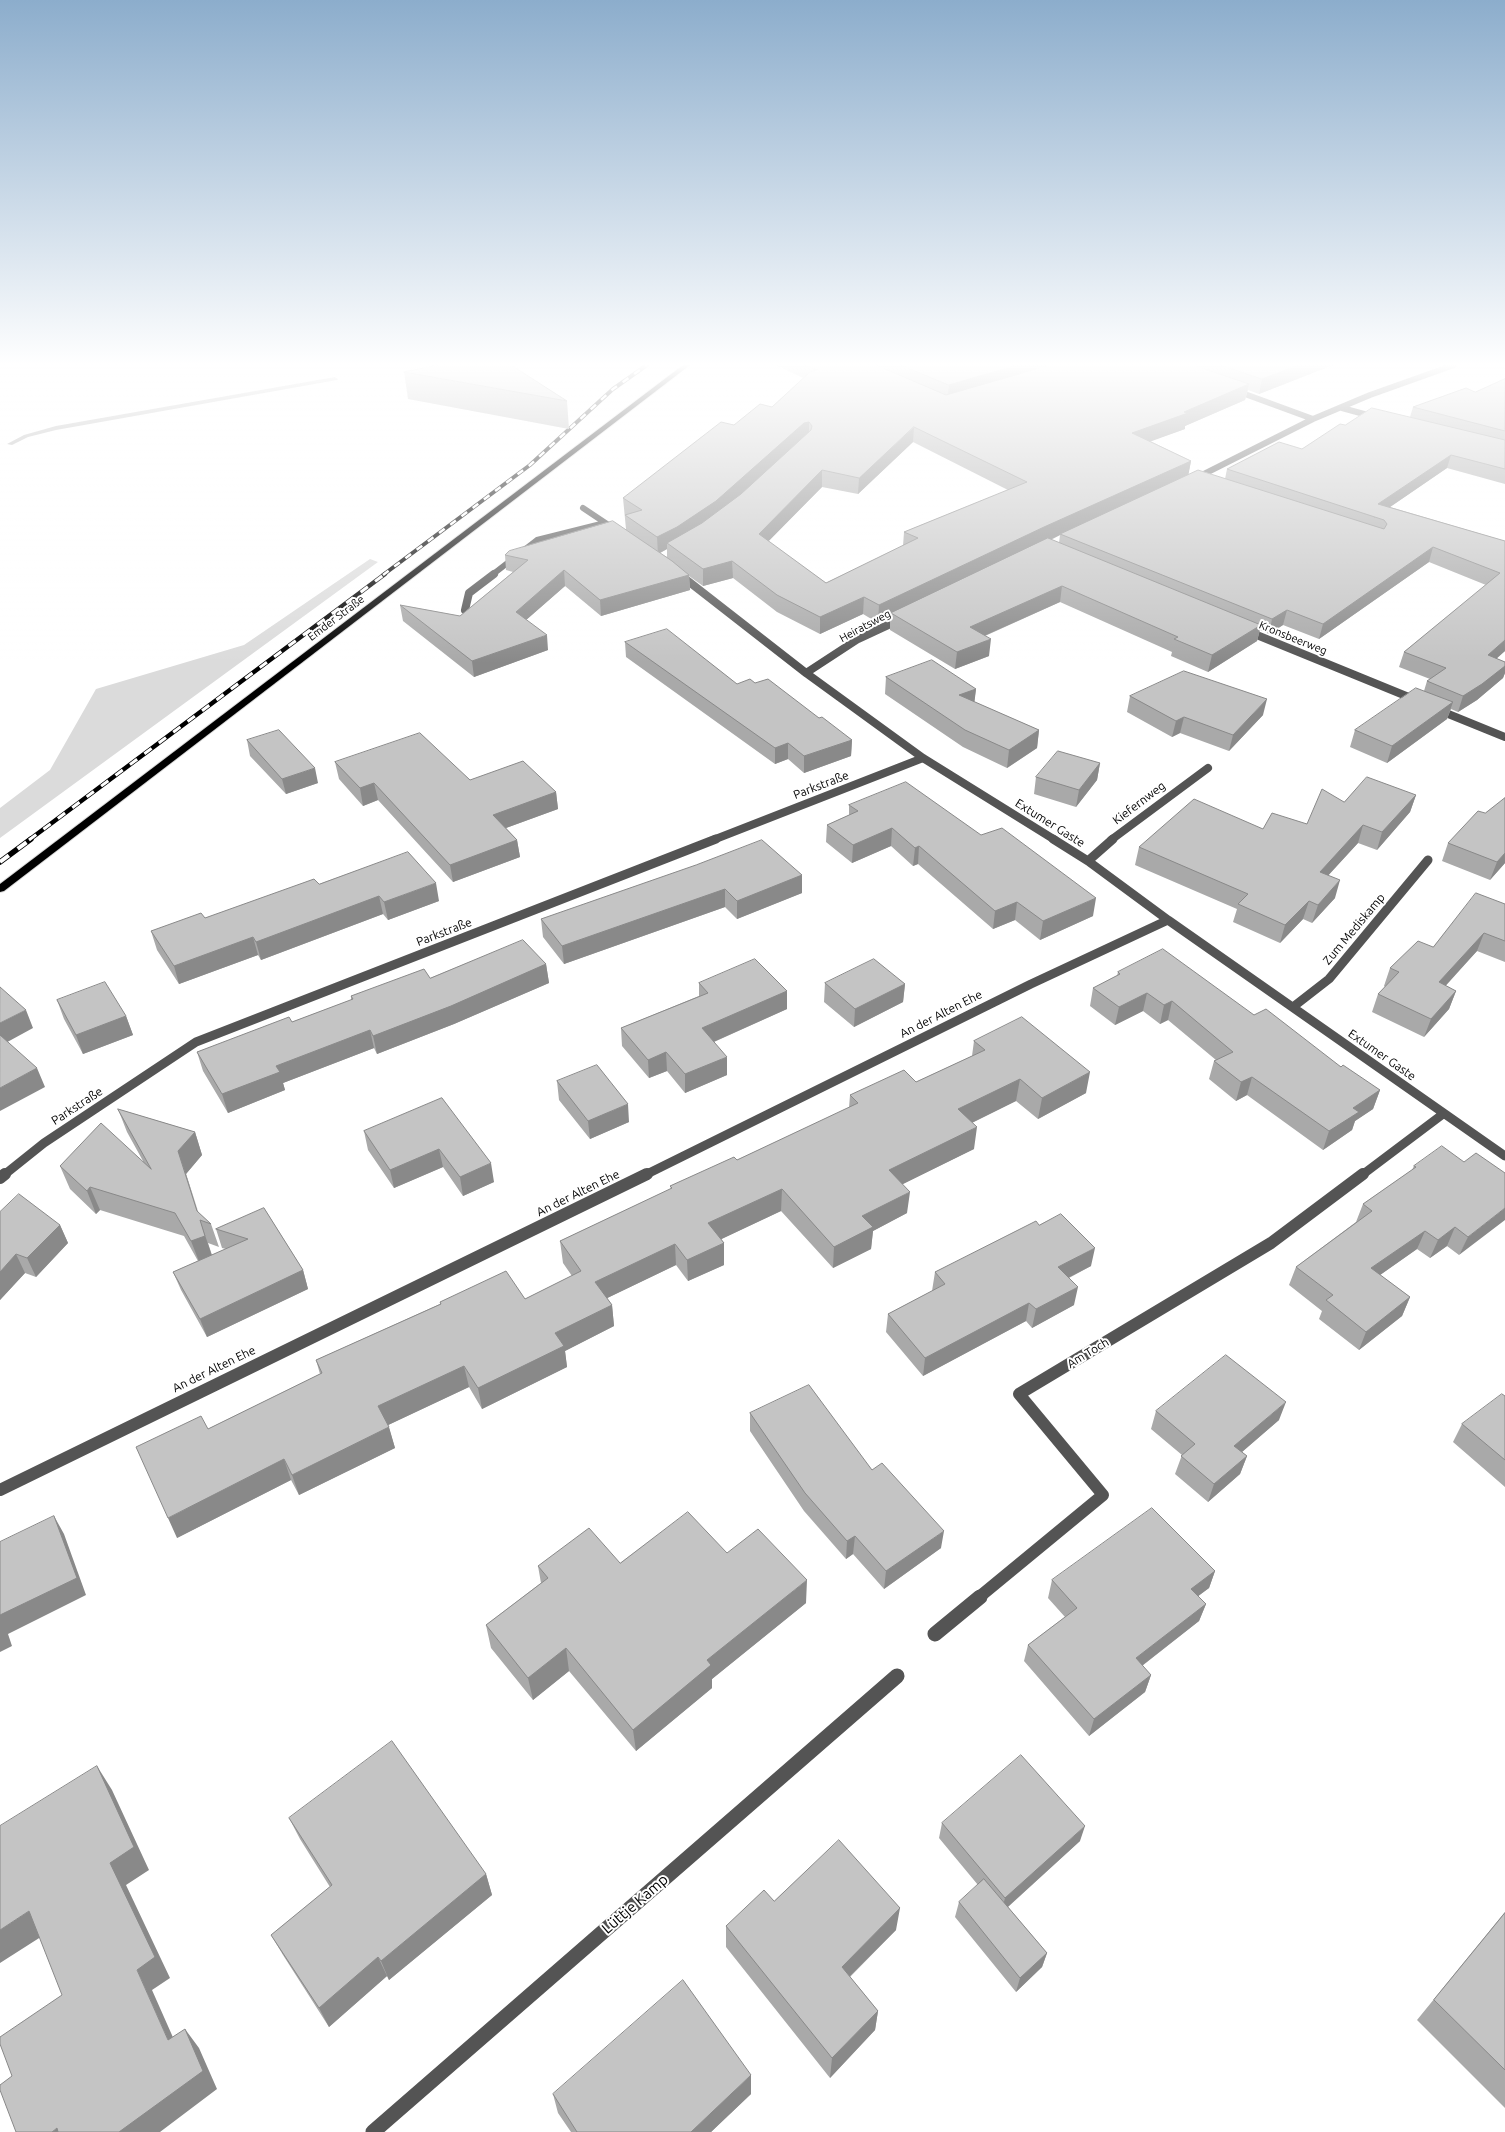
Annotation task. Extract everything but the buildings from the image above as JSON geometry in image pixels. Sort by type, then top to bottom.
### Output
[{"type":"main road","name":"Emder Straße","points":[[0,889],[557,464]]},
{"type":"street","points":[[1186,483],[1224,464]]},
{"type":"street","points":[[1195,479],[1204,482]]},
{"type":"street","points":[[583,508],[621,533]]},
{"type":"street","points":[[466,610],[469,593],[537,540],[606,523]]},
{"type":"street","name":"Extumer Gaste","points":[[675,571],[806,673],[923,758],[1088,861],[1168,920],[1505,1156]]},
{"type":"street","name":"Heiratsweg","points":[[806,673],[858,640],[912,613]]},
{"type":"street","name":"Kronsbeerweg","points":[[1238,627],[1422,703]]},
{"type":"street","points":[[1431,706],[1505,737]]},
{"type":"street","name":"Parkstraße","points":[[0,1178],[44,1143],[196,1042],[923,758]]},
{"type":"street","name":"Kiefernweg","points":[[1088,861],[1123,830],[1208,768]]},
{"type":"street","name":"Zum Mediskamp","points":[[1293,1007],[1329,979],[1428,860]]},
{"type":"street","name":"An der Alten Ehe","points":[[0,1490],[553,1221],[1031,984],[1168,920]]},
{"type":"street","name":"Am Toch","points":[[935,1634],[1103,1495],[1019,1394],[1271,1243],[1443,1114]]},
{"type":"street","name":"Lüttje Kamp","points":[[373,2132],[898,1676]]},
{"type":"shaded area","points":[[370,559],[378,562],[0,838],[0,808],[50,770],[96,689],[244,645]]},
{"type":"railway","points":[[383,575],[531,464]]},
{"type":"railway","points":[[29,840],[385,574]]},
{"type":"railway","points":[[0,862],[31,839]]}]
